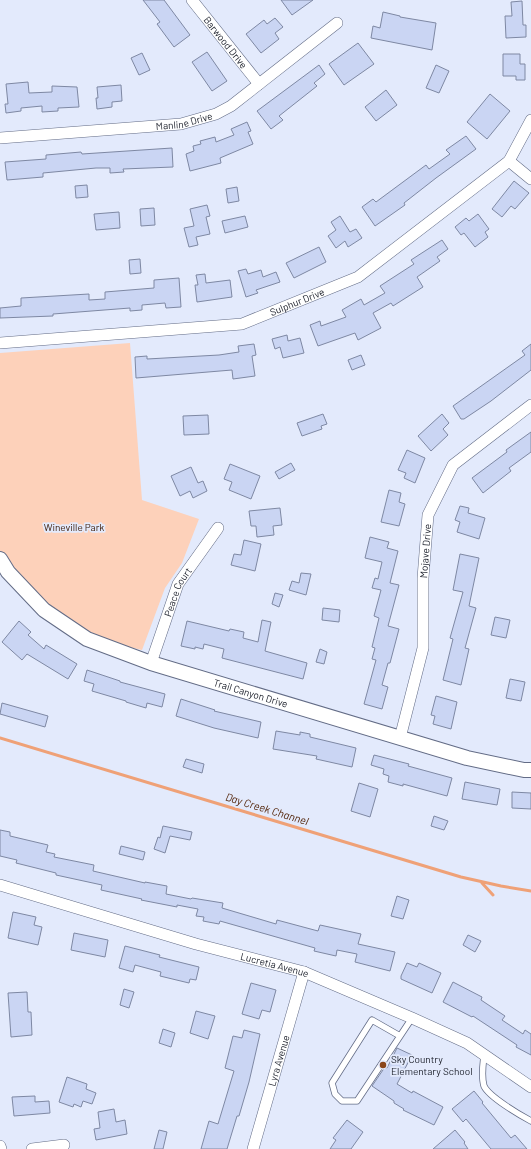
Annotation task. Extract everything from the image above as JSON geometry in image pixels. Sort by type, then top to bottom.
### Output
[{"type":"street","name":"Barwood Drive","points":[[192,0],[258,84]]},
{"type":"street","name":"Manline Drive","points":[[0,138],[181,124],[216,114],[231,106],[337,23]]},
{"type":"street","name":"Sulphur Drive","points":[[0,343],[242,324],[358,276],[509,161],[531,120]]},
{"type":"street","points":[[509,161],[531,179]]},
{"type":"street","name":"Mojave Drive","points":[[400,738],[423,648],[423,578],[428,515],[454,465],[531,404]]},
{"type":"street","name":"Peace Court","points":[[152,663],[178,584],[218,528]]},
{"type":"street","name":"Trail Canyon Drive","points":[[0,559],[8,572],[44,610],[87,639],[152,663],[467,758],[524,770],[531,770]]},
{"type":"street","name":"Lucretia Avenue","points":[[0,885],[196,944],[304,972],[467,1043],[531,1087]]},
{"type":"street","name":"Lyra Avenue","points":[[253,1149],[304,972]]},
{"type":"street","points":[[32,1149],[64,1145]]},
{"type":"lane","points":[[400,1036],[372,1020],[332,1083],[334,1094],[342,1101],[357,1101],[412,1018]]},
{"type":"lane","points":[[484,1054],[482,1072],[484,1085],[487,1092],[531,1121]]},
{"type":"green space","name":"Wineville Park","points":[[130,343],[142,500],[199,519],[182,563],[165,588],[142,650],[116,644],[84,629],[51,608],[25,583],[0,552],[0,353]]},
{"type":"building","points":[[143,0],[164,0],[190,35],[174,47],[157,24],[160,22]]},
{"type":"building","points":[[281,0],[313,0],[292,15]]},
{"type":"building","points":[[522,1],[523,25],[526,25],[526,37],[506,38],[505,16],[512,16],[511,2]]},
{"type":"building","points":[[383,12],[400,17],[436,23],[432,50],[371,38],[373,26],[380,28]]},
{"type":"building","points":[[275,18],[283,27],[275,33],[279,39],[261,53],[246,34],[264,20],[267,24]]},
{"type":"building","points":[[358,43],[374,64],[344,85],[329,64]]},
{"type":"building","points":[[207,52],[227,81],[212,91],[192,62]]},
{"type":"building","points":[[142,53],[150,70],[139,75],[131,58]]},
{"type":"building","points":[[503,54],[520,54],[520,64],[525,64],[525,80],[516,80],[516,76],[503,76]]},
{"type":"building","points":[[319,65],[325,74],[314,83],[317,86],[279,116],[283,120],[271,129],[257,111]]},
{"type":"building","points":[[436,65],[449,71],[439,93],[426,88]]},
{"type":"building","points":[[28,82],[29,93],[52,92],[52,86],[77,87],[79,107],[58,108],[58,111],[42,112],[42,106],[21,108],[21,111],[6,113],[5,104],[8,104],[6,84]]},
{"type":"building","points":[[121,85],[122,101],[112,102],[112,107],[97,109],[97,87]]},
{"type":"building","points":[[386,90],[397,105],[376,121],[365,107]]},
{"type":"building","points":[[490,94],[510,111],[487,139],[467,122]]},
{"type":"building","points":[[247,122],[251,131],[248,132],[253,144],[220,158],[221,163],[190,171],[186,154],[194,151],[193,146],[201,144],[200,141],[215,137],[216,142],[234,135],[231,129]]},
{"type":"building","points":[[466,136],[476,149],[404,203],[405,205],[375,226],[362,207],[373,199],[376,202],[426,165],[429,169],[450,154],[446,150]]},
{"type":"building","points":[[172,148],[173,167],[123,169],[124,172],[110,173],[110,168],[96,168],[43,173],[43,177],[7,180],[5,162],[46,159],[46,155],[81,152],[82,154]]},
{"type":"building","points":[[514,181],[529,193],[515,209],[511,206],[502,217],[492,209]]},
{"type":"building","points":[[87,185],[88,197],[76,198],[75,186]]},
{"type":"building","points":[[237,187],[239,201],[228,203],[226,189]]},
{"type":"building","points":[[207,205],[210,216],[206,217],[210,234],[196,237],[198,245],[189,247],[184,228],[194,226],[190,209]]},
{"type":"building","points":[[154,208],[155,225],[141,226],[140,209]]},
{"type":"building","points":[[119,212],[120,228],[96,230],[94,214]]},
{"type":"building","points":[[478,214],[489,229],[485,232],[488,237],[475,247],[464,233],[461,235],[455,227],[466,218],[469,221]]},
{"type":"building","points":[[245,216],[248,227],[225,233],[222,221]]},
{"type":"building","points":[[340,216],[350,232],[356,229],[362,238],[348,247],[345,241],[336,248],[328,236],[336,230],[331,222]]},
{"type":"building","points":[[442,240],[448,249],[437,257],[440,261],[417,277],[423,287],[393,306],[391,303],[373,313],[381,328],[358,340],[355,333],[318,346],[310,325],[320,321],[321,326],[346,317],[342,310],[361,299],[364,305],[385,293],[380,286],[414,264],[411,260]]},
{"type":"building","points":[[319,247],[326,262],[294,278],[286,263]]},
{"type":"building","points":[[140,259],[141,273],[130,274],[129,260]]},
{"type":"building","points":[[246,269],[248,274],[261,270],[263,277],[276,272],[280,282],[256,290],[258,293],[246,297],[238,271]]},
{"type":"building","points":[[205,274],[206,283],[230,280],[232,297],[197,302],[195,285],[198,285],[196,275]]},
{"type":"building","points":[[179,278],[181,307],[166,308],[165,303],[142,305],[142,310],[130,311],[130,308],[53,314],[53,316],[0,318],[0,308],[21,306],[21,298],[89,294],[89,300],[105,299],[105,292],[154,288],[154,280]]},
{"type":"building","points":[[287,335],[288,341],[300,338],[304,353],[283,358],[280,347],[275,349],[272,339]]},
{"type":"building","points":[[254,344],[256,355],[252,356],[255,376],[233,379],[232,370],[136,378],[135,357],[147,356],[147,359],[219,355],[239,352],[238,346]]},
{"type":"building","points":[[531,344],[531,370],[491,401],[464,419],[461,419],[453,406],[525,355],[522,351]]},
{"type":"building","points":[[361,355],[365,365],[352,370],[348,360]]},
{"type":"building","points":[[323,414],[327,424],[321,426],[322,429],[302,436],[297,423]]},
{"type":"building","points":[[442,414],[449,423],[443,429],[448,435],[431,451],[418,436]]},
{"type":"building","points":[[208,415],[209,434],[184,435],[183,416]]},
{"type":"building","points":[[531,432],[531,452],[509,468],[511,471],[483,493],[472,478]]},
{"type":"building","points":[[407,450],[425,458],[415,483],[404,478],[406,473],[398,470]]},
{"type":"building","points":[[291,463],[295,470],[279,479],[275,472]]},
{"type":"building","points":[[230,464],[260,476],[251,499],[229,490],[232,482],[224,479]]},
{"type":"building","points":[[191,467],[198,483],[203,481],[207,491],[193,498],[190,491],[180,496],[171,476]]},
{"type":"building","points":[[389,490],[401,493],[399,502],[405,504],[399,526],[381,522]]},
{"type":"building","points":[[460,506],[469,508],[468,513],[485,518],[479,539],[457,532],[460,522],[455,520]]},
{"type":"building","points":[[280,508],[282,525],[273,526],[274,535],[257,537],[256,526],[251,526],[249,511]]},
{"type":"building","points":[[370,537],[389,542],[387,548],[398,551],[390,583],[399,585],[388,626],[399,629],[390,663],[388,663],[382,685],[388,687],[382,709],[364,704],[376,660],[372,659],[375,648],[372,647],[379,618],[374,616],[381,590],[372,588],[375,578],[378,579],[382,562],[365,558]]},
{"type":"building","points":[[244,540],[261,544],[255,571],[231,565],[234,554],[241,555]]},
{"type":"building","points":[[460,554],[479,558],[469,606],[476,608],[465,648],[469,649],[461,685],[443,680],[453,639],[450,638],[463,592],[453,590]]},
{"type":"building","points":[[301,573],[311,574],[306,595],[289,590],[292,581],[299,583]]},
{"type":"building","points":[[275,593],[283,595],[279,607],[272,604]]},
{"type":"building","points":[[323,608],[340,610],[339,622],[322,620]]},
{"type":"building","points":[[495,617],[510,620],[506,638],[491,635]]},
{"type":"building","points":[[262,620],[271,622],[265,651],[307,663],[303,679],[222,658],[224,649],[204,644],[203,649],[181,646],[187,621],[229,631],[230,629],[244,632],[243,638],[258,642]]},
{"type":"building","points":[[19,621],[31,632],[28,635],[44,649],[46,645],[77,664],[68,679],[27,654],[22,660],[2,642]]},
{"type":"building","points":[[320,649],[327,652],[324,664],[316,662]]},
{"type":"building","points":[[87,670],[120,682],[165,694],[162,707],[147,703],[146,708],[92,691],[94,684],[84,681]]},
{"type":"building","points":[[510,679],[525,682],[521,701],[506,698]]},
{"type":"building","points":[[436,696],[457,702],[451,729],[433,724],[435,716],[431,715]]},
{"type":"building","points":[[181,699],[215,710],[214,711],[261,722],[258,738],[214,728],[176,716]]},
{"type":"building","points":[[2,703],[48,716],[45,727],[0,714]]},
{"type":"building","points":[[276,731],[300,735],[300,732],[310,734],[310,737],[356,748],[352,767],[316,759],[317,756],[273,749]]},
{"type":"building","points":[[374,755],[409,764],[408,766],[452,778],[447,796],[403,784],[403,786],[388,782],[389,776],[383,774],[384,769],[371,765]]},
{"type":"building","points":[[186,759],[204,764],[202,773],[183,767]]},
{"type":"building","points":[[465,782],[500,789],[497,805],[462,799]]},
{"type":"building","points":[[359,783],[378,789],[370,817],[351,811]]},
{"type":"building","points":[[512,792],[531,793],[531,809],[512,808]]},
{"type":"building","points":[[434,816],[448,821],[444,830],[431,826]]},
{"type":"building","points":[[163,826],[192,832],[190,840],[170,836],[165,853],[154,849],[158,837],[160,838]]},
{"type":"building","points":[[0,830],[10,832],[10,836],[48,845],[46,852],[55,854],[54,857],[94,865],[93,871],[145,883],[167,886],[166,894],[223,903],[222,908],[276,924],[277,920],[318,931],[320,925],[361,934],[358,944],[395,952],[390,971],[355,962],[357,954],[337,950],[336,956],[314,951],[315,948],[220,921],[219,924],[203,921],[204,917],[196,916],[198,909],[177,905],[177,907],[141,900],[142,899],[101,890],[102,885],[56,875],[56,873],[16,863],[17,860],[0,856]]},
{"type":"building","points":[[121,846],[145,852],[143,860],[119,854]]},
{"type":"building","points":[[397,896],[409,900],[403,919],[391,916]]},
{"type":"building","points":[[13,912],[36,917],[34,925],[42,927],[38,945],[8,938]]},
{"type":"building","points":[[74,933],[108,940],[105,957],[71,950]]},
{"type":"building","points":[[468,935],[481,941],[475,952],[463,945]]},
{"type":"building","points":[[125,946],[160,955],[159,957],[199,967],[196,980],[190,979],[189,983],[160,976],[161,972],[135,965],[133,972],[119,968]]},
{"type":"building","points":[[407,963],[417,967],[419,963],[441,973],[432,993],[401,979]]},
{"type":"building","points":[[453,982],[482,997],[481,1000],[505,1016],[502,1020],[523,1034],[525,1030],[531,1034],[531,1055],[516,1047],[517,1045],[473,1016],[472,1017],[443,1002]]},
{"type":"building","points":[[251,983],[276,990],[270,1012],[262,1010],[259,1019],[242,1014]]},
{"type":"building","points":[[124,989],[134,992],[129,1008],[120,1005]]},
{"type":"building","points":[[27,992],[28,1012],[31,1012],[32,1035],[11,1037],[8,993]]},
{"type":"building","points":[[196,1011],[215,1016],[208,1039],[190,1033]]},
{"type":"building","points":[[163,1029],[175,1033],[171,1047],[159,1043]]},
{"type":"building","points":[[244,1030],[260,1034],[249,1082],[239,1116],[237,1116],[227,1149],[201,1149],[209,1121],[218,1124],[234,1071],[225,1068],[233,1036],[242,1038]]},
{"type":"building","points":[[397,1048],[412,1055],[397,1084],[412,1093],[413,1091],[443,1107],[434,1125],[403,1110],[404,1109],[394,1103],[394,1101],[372,1086],[385,1067],[387,1068]]},
{"type":"building","points":[[67,1077],[87,1084],[86,1089],[96,1093],[92,1104],[83,1101],[81,1107],[74,1104],[73,1107],[59,1102]]},
{"type":"building","points":[[474,1091],[511,1138],[515,1135],[527,1149],[491,1149],[466,1119],[463,1122],[452,1109]]},
{"type":"building","points":[[35,1096],[35,1102],[49,1101],[50,1113],[14,1116],[12,1097]]},
{"type":"building","points":[[114,1109],[116,1122],[125,1120],[127,1134],[96,1140],[94,1129],[100,1128],[98,1112]]},
{"type":"building","points":[[347,1120],[363,1132],[351,1149],[330,1149],[336,1140],[333,1138]]},
{"type":"building","points":[[159,1130],[167,1132],[163,1149],[154,1149]]},
{"type":"building","points":[[455,1130],[465,1142],[464,1143],[468,1149],[433,1149]]},
{"type":"waterway","name":"Day Creek Channel","points":[[0,738],[461,877],[531,891]]},
{"type":"waterway","points":[[482,883],[493,895]]},
{"type":"place","name":"Sky Country Elementary School","points":[[383,1065]]}]
